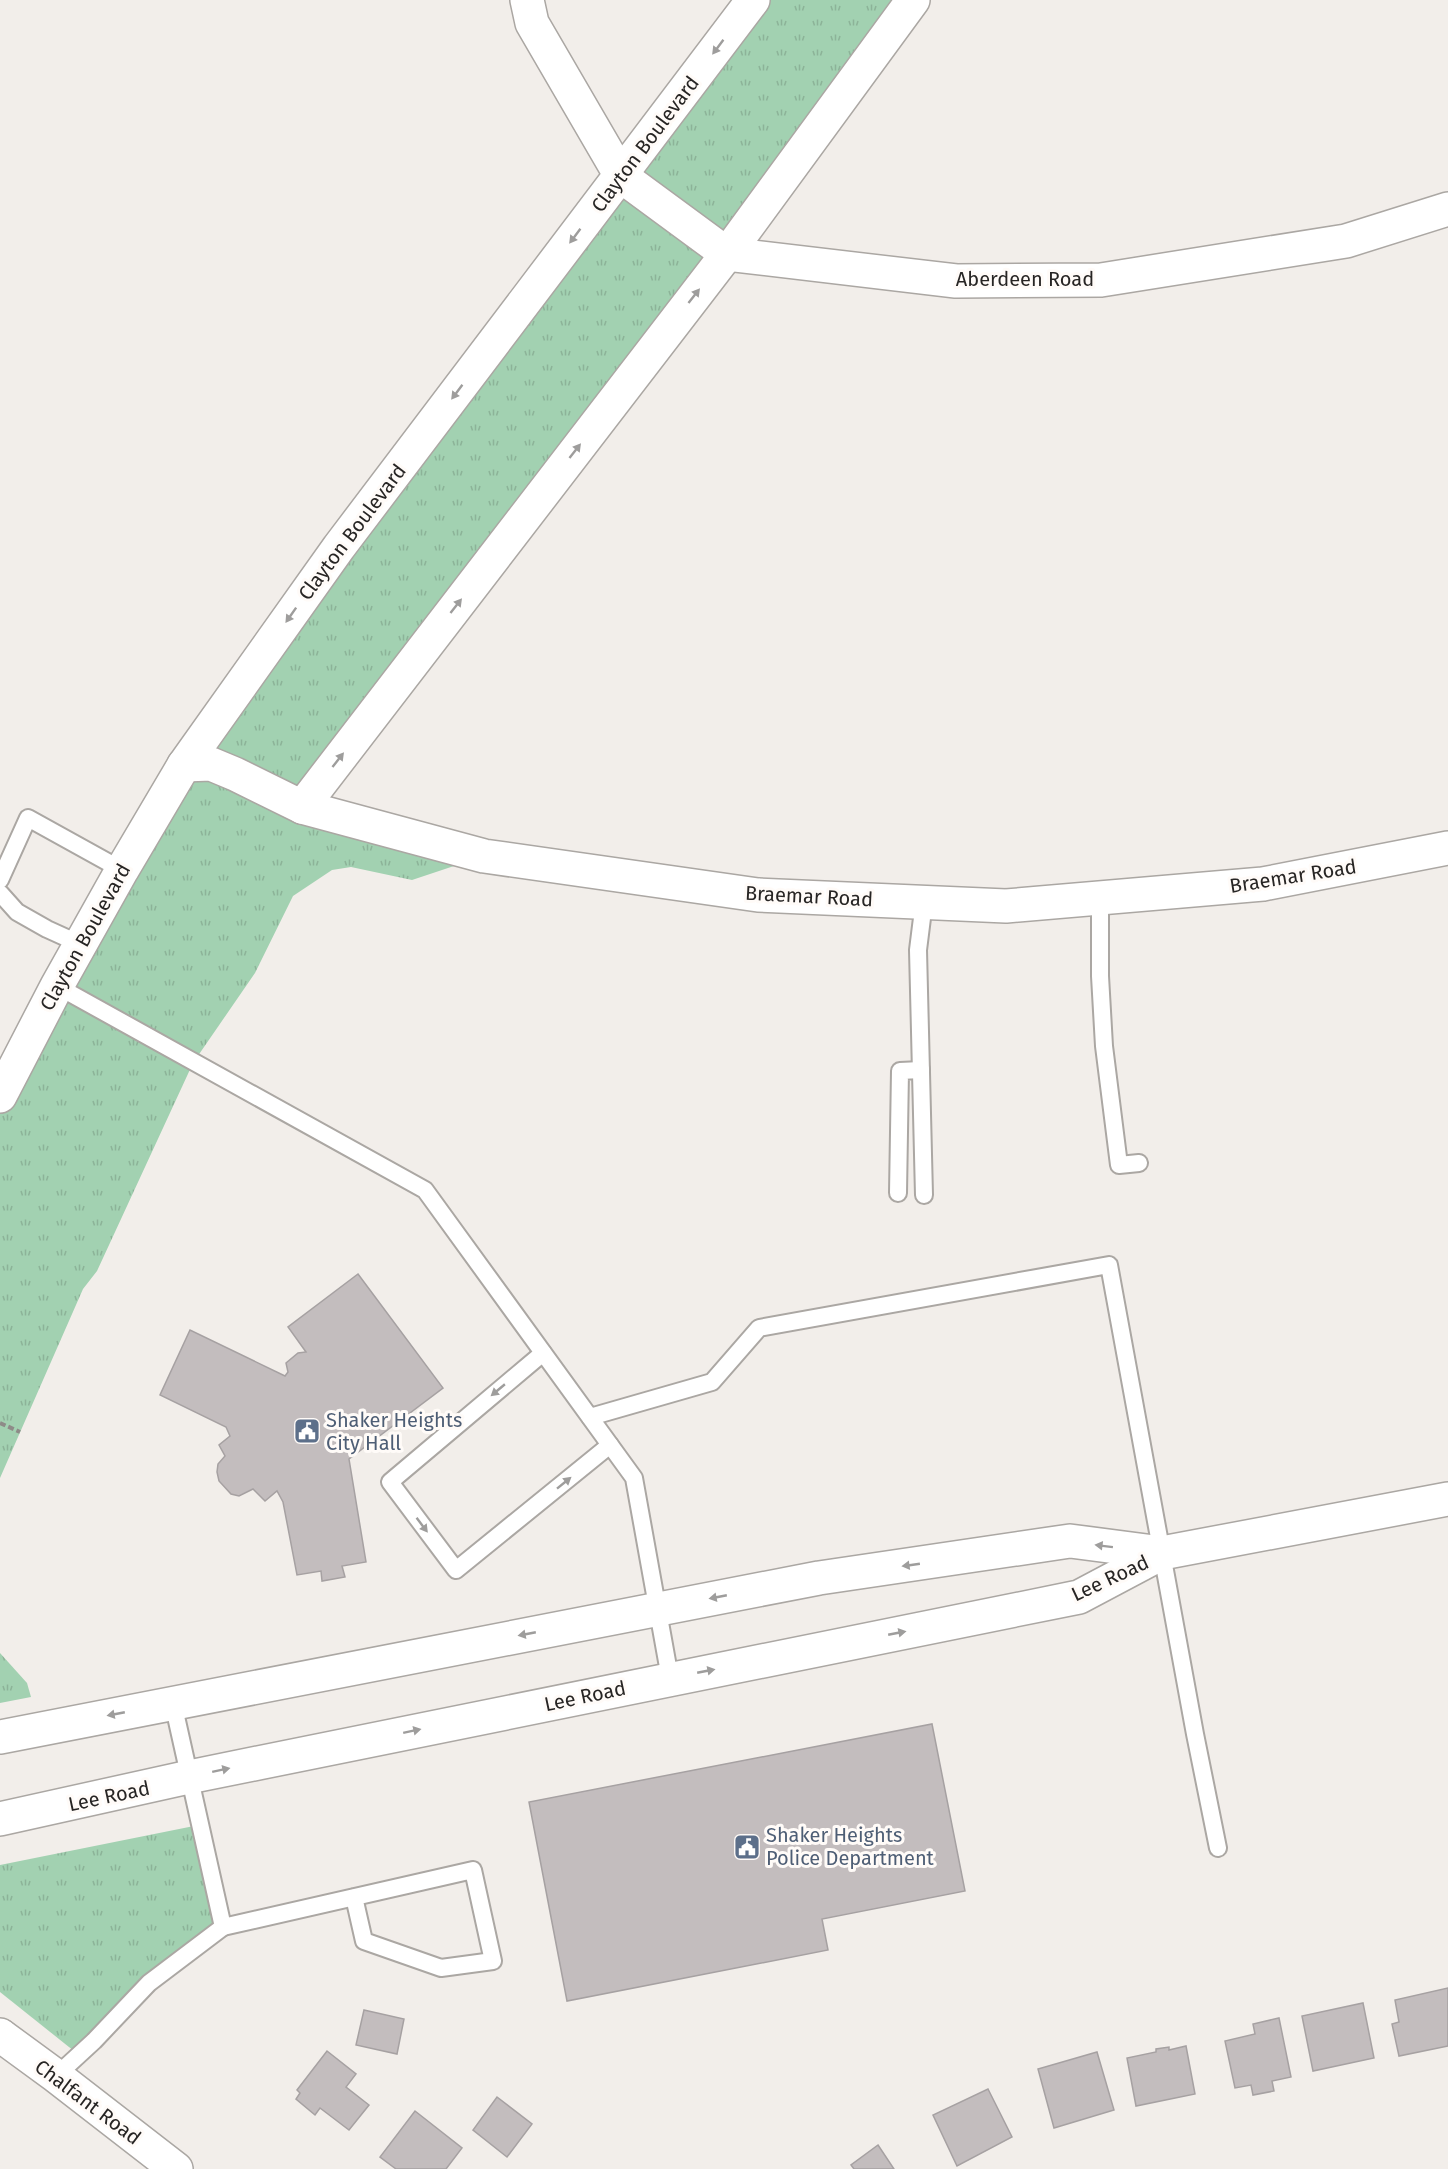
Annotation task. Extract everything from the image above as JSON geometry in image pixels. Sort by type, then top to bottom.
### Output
[{"type":"street","points":[[527,0],[532,23],[621,176]]},
{"type":"street","name":"Clayton Boulevard","points":[[0,1096],[80,944],[184,765],[339,547],[753,0]]},
{"type":"street","points":[[302,807],[727,254],[913,0]]},
{"type":"street","name":"Aberdeen Road","points":[[621,176],[727,254],[956,281],[1101,280],[1346,241],[1448,209]]},
{"type":"street","name":"Braemar Road","points":[[184,765],[211,764],[302,807],[484,856],[758,896],[1006,906],[1263,884],[1448,848]]},
{"type":"street","name":"Lee Road","points":[[0,1819],[189,1777],[670,1678],[1079,1597],[1162,1553],[1448,1499]]},
{"type":"street","name":"Lee Road","points":[[0,1737],[819,1578],[1070,1541],[1162,1553]]},
{"type":"street","name":"Chalfant Road","points":[[0,2036],[56,2076],[176,2169]]},
{"type":"lane","points":[[0,880],[28,818],[122,870]]},
{"type":"lane","points":[[0,893],[17,912],[46,929],[80,944]]},
{"type":"lane","points":[[1100,898],[1100,976],[1104,1046],[1119,1166],[1139,1163]]},
{"type":"lane","points":[[924,902],[918,950],[924,1195]]},
{"type":"lane","points":[[57,986],[425,1190],[634,1478],[670,1678]]},
{"type":"lane","points":[[898,1193],[900,1071],[921,1070]]},
{"type":"lane","points":[[590,1418],[712,1382],[759,1328],[1109,1265],[1218,1848]]},
{"type":"lane","points":[[543,1353],[390,1482],[456,1570],[610,1445]]},
{"type":"lane","points":[[173,1703],[223,1928]]},
{"type":"lane","points":[[56,2076],[94,2041],[149,1983],[223,1928],[354,1897],[473,1870],[493,1961],[441,1968],[364,1941],[354,1897]]},
{"type":"path","points":[[0,1423],[20,1432]]},
{"type":"green space","points":[[753,0],[913,0],[302,806],[484,856],[412,880],[351,867],[332,870],[293,896],[255,973],[193,1063],[97,1271],[83,1289],[0,1478],[0,1096],[122,870]]},
{"type":"green space","points":[[0,1653],[27,1683],[31,1697],[0,1703]]},
{"type":"green space","points":[[199,1825],[223,1927],[79,2055],[0,1992],[0,1865]]},
{"type":"building","name":"Shaker Heights City Hall","points":[[358,1274],[443,1388],[349,1459],[366,1562],[342,1566],[345,1577],[322,1581],[321,1571],[297,1575],[283,1502],[277,1491],[265,1501],[253,1489],[239,1496],[231,1494],[219,1481],[218,1464],[225,1456],[219,1445],[230,1436],[226,1427],[160,1395],[190,1330],[285,1376],[288,1372],[286,1363],[298,1353],[306,1352],[288,1327]]},
{"type":"building","name":"Shaker Heights Police Department","points":[[932,1724],[965,1891],[822,1919],[828,1950],[567,2001],[529,1802]]},
{"type":"building","points":[[1448,1988],[1448,2046],[1399,2056],[1392,2024],[1399,2022],[1395,2000]]},
{"type":"building","points":[[1363,2003],[1374,2058],[1313,2071],[1302,2016]]},
{"type":"building","points":[[364,2010],[404,2019],[397,2054],[356,2045]]},
{"type":"building","points":[[1279,2018],[1291,2077],[1272,2081],[1274,2091],[1253,2095],[1251,2085],[1235,2088],[1225,2041],[1255,2034],[1253,2024]]},
{"type":"building","points":[[1186,2046],[1195,2094],[1136,2106],[1127,2058],[1156,2052],[1156,2049],[1169,2047],[1169,2050]]},
{"type":"building","points":[[327,2051],[356,2074],[346,2087],[369,2105],[349,2130],[320,2108],[315,2115],[296,2099],[300,2093],[297,2090]]},
{"type":"building","points":[[1097,2052],[1114,2110],[1054,2128],[1038,2069]]},
{"type":"building","points":[[988,2089],[1012,2137],[957,2166],[933,2115]]},
{"type":"building","points":[[497,2097],[532,2124],[507,2157],[473,2130]]},
{"type":"building","points":[[415,2111],[462,2148],[446,2169],[396,2169],[380,2157]]},
{"type":"building","points":[[878,2145],[894,2169],[854,2169],[851,2165]]},
{"type":"place","name":"Shaker Heights City Hall","points":[[307,1431]]},
{"type":"place","name":"Shaker Heights Police Department","points":[[747,1847]]}]
